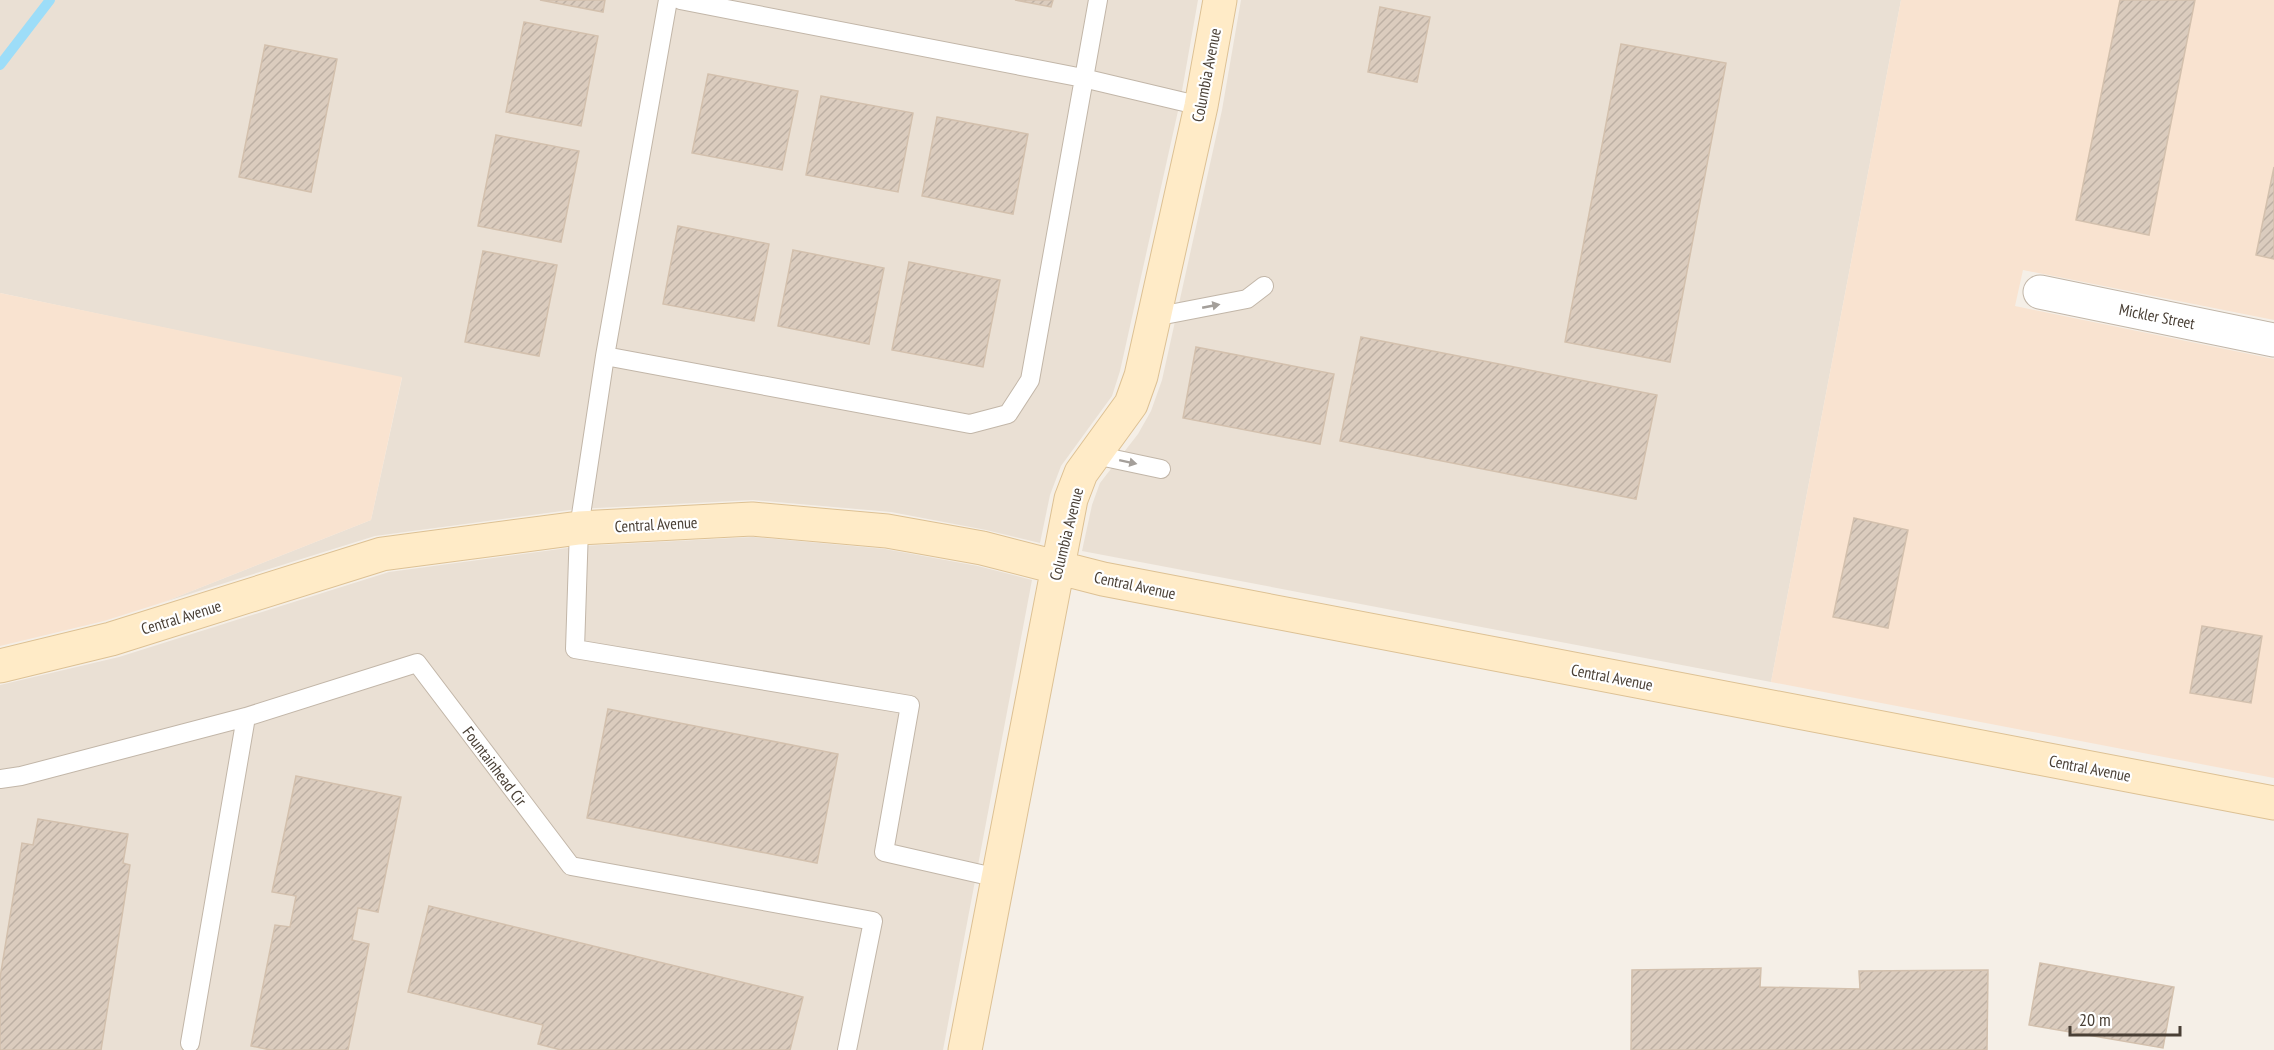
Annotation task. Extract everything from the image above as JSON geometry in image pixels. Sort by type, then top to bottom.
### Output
[{"type":"street","name":"Columbia Avenue","points":[[965,1050],[1071,499],[1081,473],[1131,404],[1141,376],[1201,106],[1220,0]]},
{"type":"street","name":"Mickler Street","points":[[2040,292],[2274,339]]},
{"type":"street","name":"Central Avenue","points":[[0,666],[111,639],[382,554],[579,528],[752,519],[887,531],[982,548],[1102,579],[2274,803]]},
{"type":"lane","points":[[668,0],[605,356],[579,528],[575,649],[910,705],[884,852],[998,878]]},
{"type":"lane","points":[[680,0],[1083,78],[1201,106]]},
{"type":"lane","points":[[605,356],[970,424],[1008,414],[1030,380],[1098,0]]},
{"type":"lane","points":[[1154,317],[1247,298],[1264,286]]},
{"type":"lane","points":[[1095,455],[1161,469]]},
{"type":"lane","name":"Fountainhead Cir","points":[[0,779],[21,776],[246,717],[417,663],[571,866],[873,921],[847,1050]]},
{"type":"lane","points":[[190,1043],[246,717]]},
{"type":"shaded area","points":[[0,0],[1198,0],[1180,102],[1120,371],[1112,396],[1061,466],[1050,495],[1040,543],[891,512],[753,500],[577,509],[375,536],[164,602],[371,520],[402,378],[0,293]]},
{"type":"shaded area","points":[[1241,0],[1901,0],[1771,682],[1082,551],[1092,505],[1100,483],[1138,434],[1151,411],[1162,380],[1222,110]]},
{"type":"shaded area","points":[[1901,0],[2274,0],[2274,320],[2023,270],[2015,306],[2274,359],[2274,778],[1771,682]]},
{"type":"shaded area","points":[[0,293],[402,377],[371,520],[164,602],[104,621],[0,646]]},
{"type":"shaded area","points":[[753,537],[885,549],[978,566],[1032,580],[943,1050],[0,1050],[0,685],[119,657],[389,572],[582,546]]},
{"type":"building","points":[[540,0],[605,0],[603,12]]},
{"type":"building","points":[[1015,0],[1053,0],[1051,7]]},
{"type":"building","points":[[2120,0],[2195,0],[2149,235],[2076,220]]},
{"type":"building","points":[[1380,7],[1430,17],[1417,82],[1368,72]]},
{"type":"building","points":[[524,22],[598,36],[581,126],[506,112]]},
{"type":"building","points":[[1621,44],[1726,63],[1670,362],[1565,342]]},
{"type":"building","points":[[265,45],[337,59],[311,192],[239,177]]},
{"type":"building","points":[[708,74],[798,91],[782,170],[692,153]]},
{"type":"building","points":[[821,96],[913,113],[898,192],[806,175]]},
{"type":"building","points":[[937,117],[1028,134],[1013,214],[922,196]]},
{"type":"building","points":[[496,135],[579,151],[561,242],[478,226]]},
{"type":"building","points":[[2274,167],[2274,259],[2256,255]]},
{"type":"building","points":[[678,226],[769,244],[754,321],[663,304]]},
{"type":"building","points":[[793,250],[884,268],[869,344],[778,326]]},
{"type":"building","points":[[483,251],[557,265],[539,356],[465,342]]},
{"type":"building","points":[[909,262],[1000,280],[983,367],[892,350]]},
{"type":"building","points":[[1361,337],[1657,395],[1636,499],[1340,441]]},
{"type":"building","points":[[1196,347],[1334,374],[1320,444],[1183,418]]},
{"type":"building","points":[[1854,518],[1908,530],[1888,628],[1833,617]]},
{"type":"building","points":[[2202,626],[2262,636],[2251,703],[2190,693]]},
{"type":"building","points":[[608,709],[838,754],[817,863],[587,818]]},
{"type":"building","points":[[296,776],[401,797],[378,912],[358,908],[352,940],[369,944],[348,1050],[271,1050],[251,1046],[275,925],[290,927],[296,896],[272,892]]},
{"type":"building","points":[[38,819],[128,834],[123,863],[130,865],[101,1050],[0,1050],[0,978],[22,843],[33,845]]},
{"type":"building","points":[[429,906],[803,997],[790,1050],[561,1050],[538,1044],[543,1025],[408,992]]},
{"type":"building","points":[[2040,963],[2174,987],[2163,1048],[2029,1025]]},
{"type":"building","points":[[1761,968],[1760,987],[1860,989],[1859,971],[1988,970],[1987,1050],[1631,1050],[1632,970]]},
{"type":"waterway","points":[[0,65],[50,0]]}]
